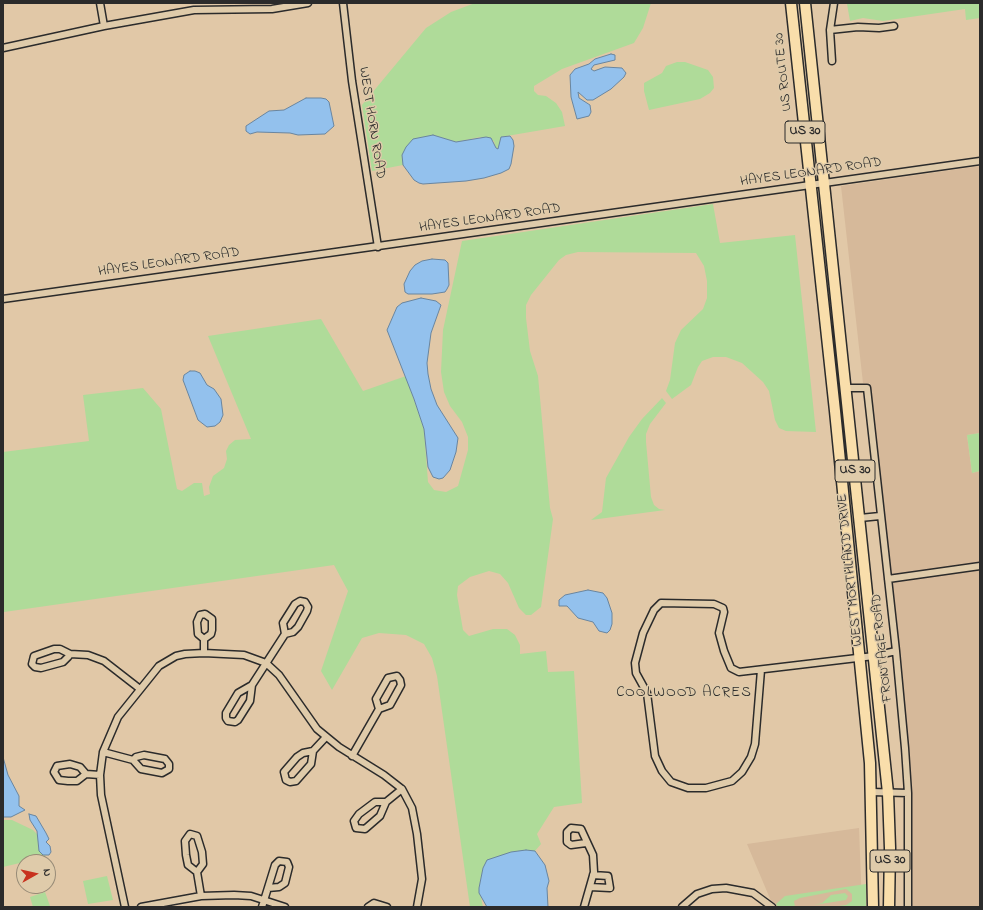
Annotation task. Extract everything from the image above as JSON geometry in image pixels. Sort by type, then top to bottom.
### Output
[{"type":"highway","name":"US ROUTE 30","points":[[790,3],[810,185]]},
{"type":"highway","name":"US 30","points":[[805,3],[824,183]]},
{"type":"highway","name":"WEST MORTHLAND DRIVE","points":[[824,183],[888,793],[890,848],[889,907]]},
{"type":"highway","name":"WEST MORTHLAND DRIVE","points":[[810,185],[870,763],[873,907]]},
{"type":"street","points":[[100,3],[104,26]]},
{"type":"street","points":[[3,48],[104,26],[194,10],[267,10],[308,3]]},
{"type":"street","name":"WEST HORN ROAD","points":[[343,3],[352,81],[378,247]]},
{"type":"street","points":[[832,61],[830,30],[834,3]]},
{"type":"street","points":[[830,30],[858,27],[875,28],[894,26]]},
{"type":"street","name":"HAYES LEONARD ROAD","points":[[3,299],[980,161]]},
{"type":"street","name":"FRONTAGE ROAD","points":[[846,388],[867,388],[896,651],[908,793],[908,907]]},
{"type":"street","points":[[860,518],[880,516]]},
{"type":"street","points":[[888,579],[980,566]]},
{"type":"street","points":[[252,685],[238,693],[226,713],[226,718],[228,721],[234,722],[238,720],[250,701],[252,685],[266,663],[285,634],[293,632],[298,627],[307,611],[308,607],[305,602],[300,601],[295,604],[283,623],[285,634]]},
{"type":"street","points":[[761,670],[755,744],[751,757],[742,772],[732,781],[706,788],[688,788],[671,782],[662,771],[654,756],[647,693],[636,673],[634,663],[643,634],[654,610],[661,603],[667,602],[719,605],[723,608],[724,612],[719,633],[728,663],[731,668],[740,672],[874,656],[896,651]]},
{"type":"street","points":[[204,639],[204,653]]},
{"type":"street","points":[[70,654],[63,662],[41,668],[35,667],[32,664],[34,656],[60,649],[70,654],[88,655],[104,661],[140,689]]},
{"type":"street","points":[[125,907],[104,809],[100,775],[103,752],[118,717],[159,666],[171,658],[185,654],[204,653],[244,655],[266,663],[279,675],[310,720],[326,737],[352,756],[384,774],[402,789],[412,808],[417,834],[422,879],[418,907]]},
{"type":"street","points":[[352,756],[379,709],[390,705],[401,686],[400,680],[397,676],[388,678],[376,699],[379,709]]},
{"type":"street","points":[[313,752],[303,753],[297,757],[284,772],[286,780],[292,782],[296,781],[311,764],[313,752],[326,737]]},
{"type":"street","points":[[103,752],[133,760],[141,769],[161,773],[166,773],[170,769],[169,764],[165,760],[144,755],[136,757],[133,760]]},
{"type":"street","points":[[86,774],[80,767],[70,764],[58,766],[54,772],[59,780],[68,781],[77,781],[86,774],[100,775]]},
{"type":"street","points":[[386,802],[375,802],[359,814],[354,821],[356,828],[365,829],[380,816],[386,802],[402,789]]},
{"type":"street","points":[[871,792],[908,793]]},
{"type":"street","points":[[197,872],[203,864],[201,847],[197,836],[190,834],[185,841],[186,856],[188,865],[197,872],[201,896]]},
{"type":"street","points":[[584,907],[593,875],[593,855],[586,843]]},
{"type":"street","points":[[262,907],[274,865],[279,861],[287,862],[289,867],[285,883],[278,887],[268,888]]},
{"type":"street","points":[[590,887],[610,888],[608,876],[593,875]]},
{"type":"street","points":[[682,907],[697,894],[712,889],[726,888],[753,893],[772,907]]},
{"type":"street","points":[[141,907],[156,906],[201,896],[234,895],[265,900],[285,907]]},
{"type":"street","points":[[368,907],[371,904],[377,903],[387,907]]},
{"type":"shaded area","points":[[980,166],[980,433],[967,435],[972,473],[980,471],[980,907],[912,907],[910,781],[870,383],[863,383],[841,186]]},
{"type":"shaded area","points":[[859,828],[862,907],[778,907],[771,901],[747,844]]},
{"type":"green space","points":[[475,3],[651,3],[643,28],[634,43],[562,69],[534,86],[534,91],[538,95],[546,96],[556,103],[562,112],[565,126],[501,137],[498,149],[495,146],[494,141],[480,137],[456,142],[433,135],[402,155],[403,165],[372,171],[362,105],[426,28],[451,12]]},
{"type":"green space","points":[[980,3],[980,18],[966,20],[965,9],[883,21],[863,18],[850,21],[847,4]]},
{"type":"green space","points":[[677,62],[685,62],[708,70],[713,77],[714,88],[710,93],[700,99],[649,110],[644,91],[644,83],[662,73],[666,66]]},
{"type":"green space","points":[[713,204],[720,243],[795,235],[816,432],[786,431],[779,428],[775,420],[769,391],[763,382],[742,363],[726,357],[713,357],[702,361],[691,385],[672,399],[666,391],[670,380],[675,343],[681,330],[703,309],[707,298],[707,281],[704,266],[696,253],[578,252],[566,255],[559,260],[531,295],[526,305],[526,318],[530,351],[538,376],[550,508],[553,519],[541,607],[531,615],[526,615],[519,608],[508,583],[500,574],[489,571],[470,577],[458,586],[457,595],[463,630],[469,636],[493,629],[507,629],[515,635],[520,645],[520,654],[546,651],[548,672],[574,671],[582,803],[554,807],[537,834],[541,844],[535,851],[511,852],[483,868],[479,888],[483,907],[470,907],[437,676],[432,658],[424,644],[406,635],[379,633],[362,638],[332,690],[321,671],[348,591],[334,565],[4,612],[3,616],[3,452],[89,441],[83,395],[143,388],[161,409],[177,489],[182,491],[194,483],[202,483],[204,496],[210,494],[209,487],[213,476],[224,468],[227,459],[226,451],[229,445],[235,440],[251,439],[208,336],[321,319],[363,391],[406,376],[424,429],[428,482],[434,490],[446,492],[458,486],[468,450],[468,437],[462,422],[450,406],[444,392],[441,372],[443,330],[462,241]]},
{"type":"green space","points":[[662,398],[666,403],[650,424],[646,434],[646,442],[651,497],[654,505],[659,509],[665,510],[591,520],[602,512],[606,478],[629,437],[642,419]]},
{"type":"green space","points":[[980,433],[980,471],[972,473],[967,435]]},
{"type":"green space","points":[[3,820],[12,820],[33,830],[38,835],[38,848],[44,854],[16,854],[16,864],[3,867]]},
{"type":"green space","points":[[107,876],[113,900],[88,904],[83,881]]},
{"type":"green space","points":[[866,884],[866,907],[831,907],[846,905],[852,901],[852,894],[846,889],[800,898],[794,901],[795,907],[778,907],[776,904],[785,896]]},
{"type":"green space","points":[[845,893],[848,896],[846,900],[814,905],[822,903],[831,895]]},
{"type":"green space","points":[[39,894],[46,894],[50,906],[33,907],[30,897]]},
{"type":"water","points":[[611,54],[615,55],[615,60],[594,65],[591,69],[594,71],[605,67],[622,68],[626,73],[624,77],[611,89],[593,100],[587,100],[578,92],[579,98],[590,105],[591,112],[589,116],[577,119],[571,97],[570,75],[575,69],[589,64],[595,59]]},
{"type":"water","points":[[306,98],[321,98],[326,99],[329,102],[334,126],[325,134],[298,135],[290,133],[257,132],[250,134],[246,131],[246,126],[269,111],[284,110]]},
{"type":"water","points":[[433,135],[456,142],[486,137],[491,138],[498,149],[501,137],[510,136],[513,140],[514,146],[509,169],[484,178],[466,181],[419,183],[414,180],[403,165],[402,155],[406,147],[413,139]]},
{"type":"water","points":[[432,259],[445,260],[448,263],[449,285],[445,292],[432,294],[408,294],[405,292],[404,284],[410,271],[415,265],[422,261]]},
{"type":"water","points":[[421,298],[436,301],[441,305],[431,333],[427,363],[428,374],[431,389],[437,405],[458,438],[456,452],[450,470],[443,478],[439,479],[433,477],[428,467],[424,429],[387,330],[397,307],[402,303]]},
{"type":"water","points":[[190,371],[200,373],[207,385],[214,389],[221,399],[223,415],[220,422],[215,426],[207,427],[198,420],[183,380],[184,375]]},
{"type":"water","points":[[588,590],[603,593],[607,598],[612,613],[612,624],[607,633],[599,631],[593,622],[578,618],[567,606],[559,606],[559,600],[565,595]]},
{"type":"water","points":[[3,757],[8,775],[19,796],[19,806],[25,810],[11,817],[3,817]]},
{"type":"water","points":[[29,814],[36,816],[46,833],[49,839],[46,842],[50,846],[51,852],[50,854],[42,854],[39,851],[37,831],[30,820]]},
{"type":"water","points":[[526,850],[535,851],[545,865],[549,881],[547,888],[548,907],[487,907],[479,893],[479,888],[483,868],[487,860],[511,852]]},
{"type":"district","name":"COOLWOOD ACRES","points":[[684,694]]}]
